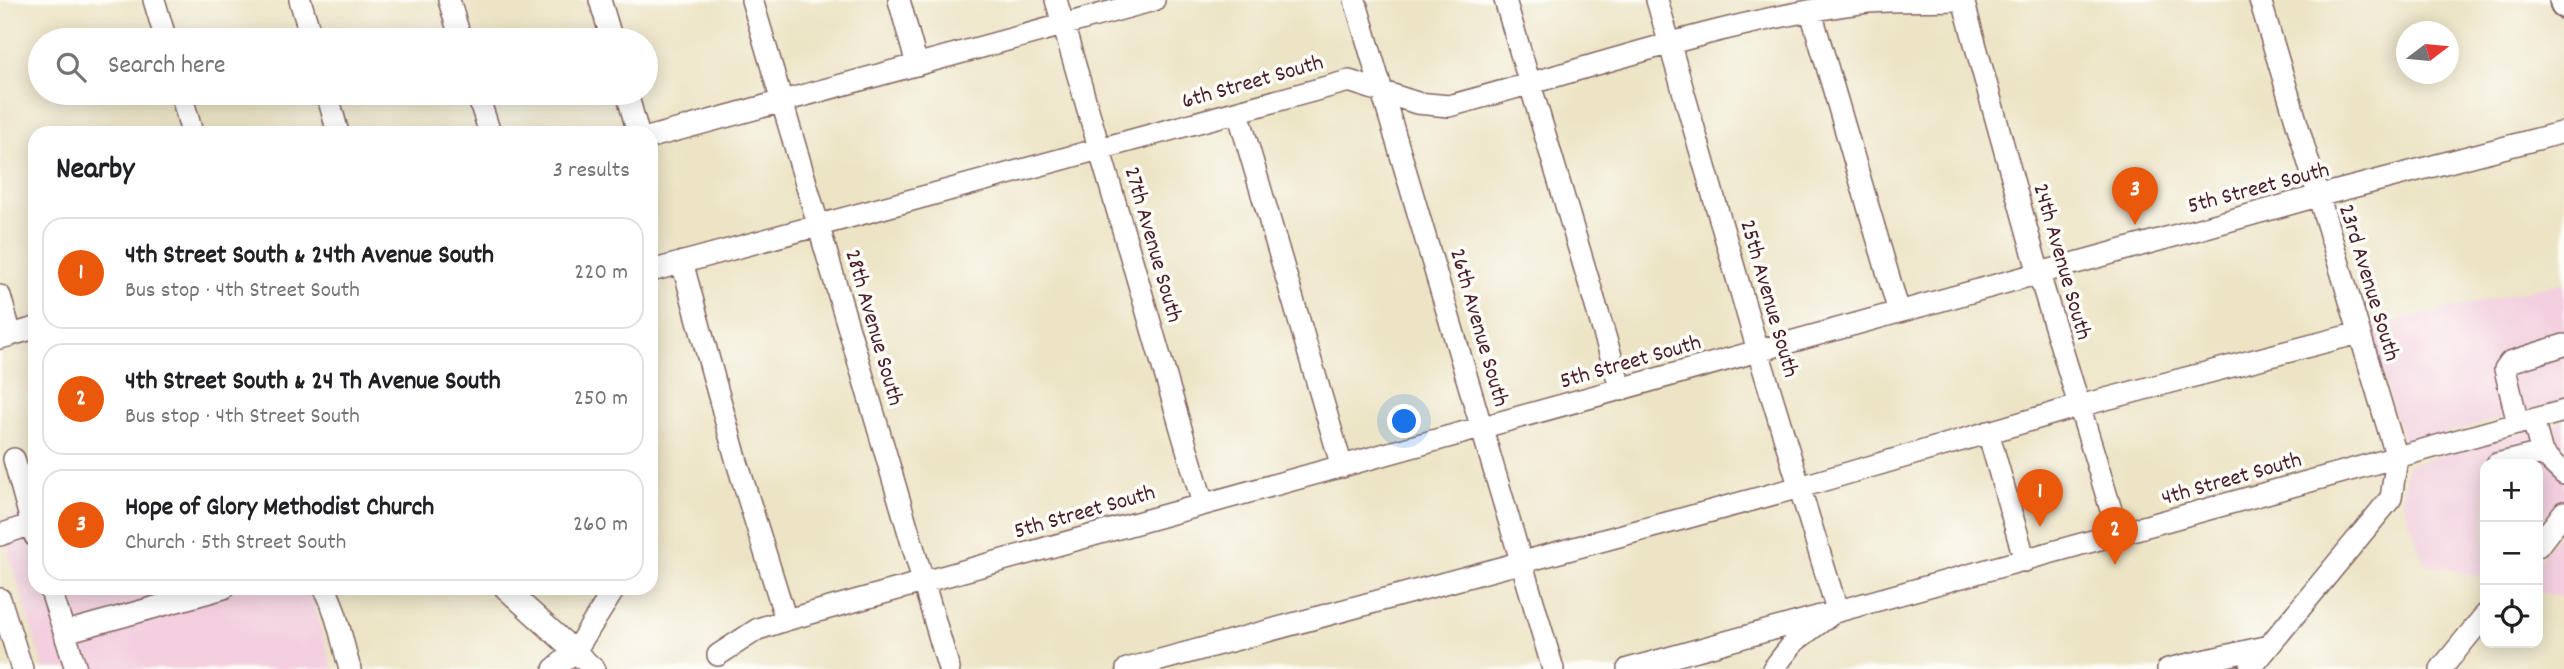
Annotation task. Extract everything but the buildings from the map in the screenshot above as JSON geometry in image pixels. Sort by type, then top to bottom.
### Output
[{"type":"main road","points":[[2563,0],[2564,5]]},
{"type":"street","points":[[154,0],[162,28]]},
{"type":"street","points":[[300,0],[308,28]]},
{"type":"street","points":[[449,0],[457,28]]},
{"type":"street","points":[[600,0],[608,28]]},
{"type":"street","name":"28th Avenue South","points":[[752,0],[949,669]]},
{"type":"street","points":[[899,0],[917,65]]},
{"type":"street","name":"27th Avenue South","points":[[1056,0],[1203,504]]},
{"type":"street","points":[[658,136],[1154,0]]},
{"type":"street","name":"26th Avenue South","points":[[1355,0],[1553,669]]},
{"type":"street","points":[[1505,0],[1621,390]]},
{"type":"street","name":"25th Avenue South","points":[[1657,0],[1758,351],[1837,610]]},
{"type":"street","name":"6th Street South","points":[[658,269],[1349,80],[1417,103],[1449,106],[1670,45],[1811,12],[1870,2],[1953,0]]},
{"type":"street","name":"24th Avenue South","points":[[1963,0],[2039,274],[2119,536]]},
{"type":"street","name":"23rd Avenue South","points":[[2260,0],[2397,458]]},
{"type":"street","points":[[1811,12],[1899,312]]},
{"type":"street","points":[[184,105],[190,126]]},
{"type":"street","points":[[330,105],[336,126]]},
{"type":"street","points":[[481,105],[488,126]]},
{"type":"street","points":[[630,105],[636,126]]},
{"type":"street","points":[[1238,112],[1342,467]]},
{"type":"street","name":"5th Street South","points":[[718,655],[758,629],[786,620],[1484,429],[2318,196],[2564,132]]},
{"type":"street","points":[[682,262],[737,462],[786,620]]},
{"type":"street","points":[[0,296],[6,337],[28,330]]},
{"type":"street","points":[[1127,669],[1522,559],[1800,486],[2080,406],[2359,332]]},
{"type":"street","points":[[2564,345],[2510,362],[2505,369],[2525,422],[2542,453],[2564,474]]},
{"type":"street","name":"4th Street South","points":[[1628,669],[1837,610],[2119,536],[2564,411]]},
{"type":"street","points":[[1988,432],[2025,561]]},
{"type":"street","points":[[2486,433],[2494,459]]},
{"type":"street","points":[[2517,459],[2542,453]]},
{"type":"street","points":[[2250,669],[2391,498],[2397,458]]},
{"type":"street","points":[[16,459],[28,509]]},
{"type":"street","points":[[2543,539],[2564,512]]},
{"type":"street","points":[[0,535],[28,531]]},
{"type":"street","points":[[52,595],[76,669]]},
{"type":"street","points":[[63,628],[74,630],[199,595]]},
{"type":"street","points":[[328,595],[349,669]]},
{"type":"street","points":[[513,595],[594,669]]},
{"type":"street","points":[[554,669],[575,651],[611,595]]},
{"type":"street","points":[[1773,669],[1795,641],[1837,610]]},
{"type":"street","points":[[2,612],[22,669]]},
{"type":"street","points":[[2441,669],[2480,621]]},
{"type":"street","points":[[2168,669],[2269,646]]},
{"type":"shaded area","points":[[2564,282],[2564,401],[2404,445],[2369,327]]},
{"type":"shaded area","points":[[2564,421],[2564,523],[2548,514],[2543,521],[2543,459],[2480,459],[2480,577],[2424,563],[2402,500],[2407,465]]},
{"type":"shaded area","points":[[28,512],[28,595],[311,595],[333,669],[44,669],[0,521]]},
{"type":"shaded area","points":[[2564,527],[2564,598],[2543,593],[2543,555]]},
{"type":"place","name":"Hope of Glory Methodist Church","points":[[2135,225]]},
{"type":"place","name":"4th Street South & 24th Avenue South","points":[[2040,527]]},
{"type":"place","name":"4th Street South & 24 Th Avenue South","points":[[2115,565]]}]
